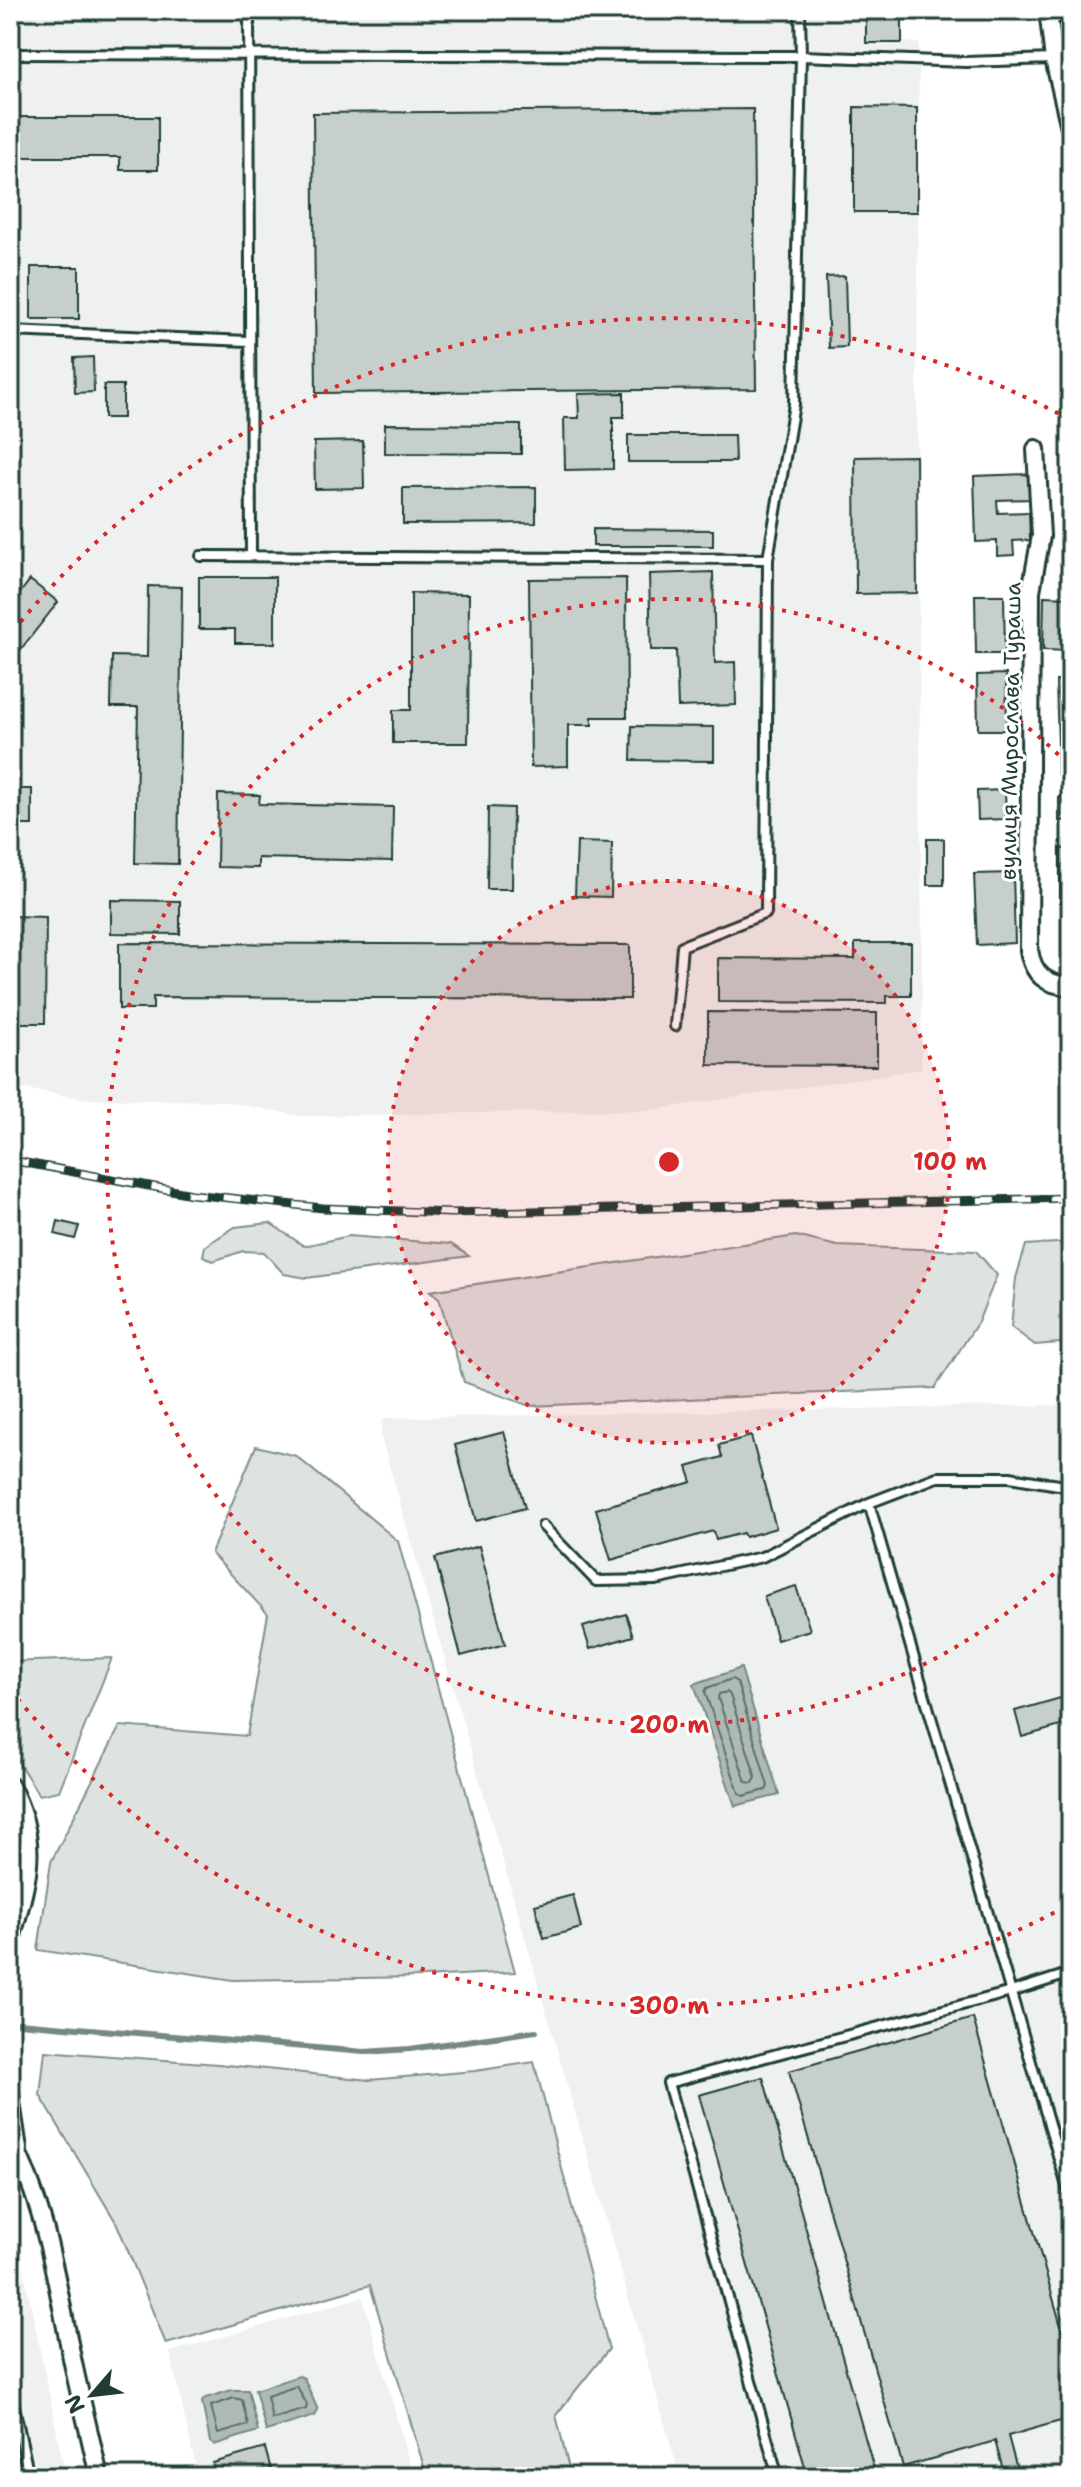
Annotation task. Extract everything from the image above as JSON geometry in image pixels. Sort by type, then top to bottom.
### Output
[{"type":"street","points":[[1048,10],[1054,59],[1065,82],[1071,132]]},
{"type":"street","name":"вулиця Мирослава Тураша","points":[[1036,449],[1041,536],[1031,591],[1029,950],[1032,967],[1042,979],[1054,985],[1071,986]]},
{"type":"street","points":[[10,1786],[27,1826],[29,1855],[28,1876],[10,1943]]},
{"type":"street","points":[[10,2095],[19,2155]]},
{"type":"street","points":[[10,2138],[50,2243],[99,2477]]},
{"type":"lane","points":[[249,10],[251,556]]},
{"type":"lane","points":[[675,1026],[682,946],[766,913],[768,559],[794,404],[800,10]]},
{"type":"lane","points":[[10,54],[801,56],[966,62],[1054,59]]},
{"type":"lane","points":[[10,331],[248,341]]},
{"type":"lane","points":[[201,556],[768,559]]},
{"type":"lane","points":[[543,1526],[596,1581],[656,1580],[762,1557],[869,1503],[937,1477],[1010,1477],[1071,1487]]},
{"type":"lane","points":[[869,1503],[1071,2200]]},
{"type":"lane","points":[[778,2477],[668,2083],[1011,1992],[1071,1973]]},
{"type":"lane","points":[[10,2387],[29,2477]]},
{"type":"shaded area","points":[[10,10],[918,10],[902,12],[902,42],[919,43],[917,415],[921,1069],[652,1110],[301,1116],[222,1101],[90,1099],[10,1087]]},
{"type":"shaded area","points":[[270,1223],[304,1246],[349,1236],[451,1244],[469,1256],[307,1278],[284,1274],[264,1252],[243,1251],[213,1261],[203,1256],[205,1246],[235,1227]]},
{"type":"shaded area","points":[[796,1236],[837,1246],[976,1251],[997,1275],[978,1322],[935,1388],[530,1406],[464,1382],[439,1298],[430,1291]]},
{"type":"shaded area","points":[[1071,1242],[1071,1342],[1035,1345],[1011,1327],[1016,1278],[1026,1245]]},
{"type":"shaded area","points":[[1071,1405],[1071,2477],[680,2477],[381,1437],[383,1418]]},
{"type":"shaded area","points":[[256,1446],[296,1456],[398,1541],[515,1972],[233,1980],[38,1950],[51,1862],[120,1726],[247,1736],[268,1614],[211,1553]]},
{"type":"shaded area","points":[[112,1658],[59,1791],[39,1795],[10,1749],[10,1662]]},
{"type":"shaded area","points":[[45,2051],[218,2064],[369,2080],[475,2071],[534,2062],[609,2349],[556,2415],[571,2477],[427,2477],[370,2285],[166,2344],[117,2224],[40,2095]]},
{"type":"shaded area","points":[[10,2202],[66,2477],[10,2477]]},
{"type":"shaded area","points":[[363,2297],[413,2477],[198,2477],[170,2352]]},
{"type":"water","points":[[741,1668],[779,1795],[735,1806],[694,1684]]},
{"type":"water","points":[[299,2376],[304,2378],[318,2410],[315,2416],[266,2431],[255,2390]]},
{"type":"water","points":[[232,2390],[248,2390],[258,2431],[214,2445],[210,2442],[202,2402],[205,2398]]},
{"type":"building","points":[[148,10],[148,12],[60,12]]},
{"type":"building","points":[[529,10],[735,10],[529,12]]},
{"type":"building","points":[[866,10],[918,11],[902,11],[902,43],[866,43]]},
{"type":"building","points":[[854,107],[917,108],[917,212],[854,212]]},
{"type":"building","points":[[753,109],[756,389],[316,393],[313,113]]},
{"type":"building","points":[[16,117],[158,117],[158,170],[120,170],[120,157],[17,157]]},
{"type":"building","points":[[31,267],[79,267],[79,319],[31,319]]},
{"type":"building","points":[[845,276],[847,347],[829,348],[826,277]]},
{"type":"building","points":[[93,357],[94,392],[75,393],[74,358]]},
{"type":"building","points":[[104,385],[123,385],[123,418],[104,418]]},
{"type":"building","points":[[624,393],[624,417],[613,417],[613,469],[565,470],[564,418],[579,418],[578,394]]},
{"type":"building","points":[[385,424],[521,425],[521,454],[385,453]]},
{"type":"building","points":[[628,435],[734,435],[735,462],[628,462]]},
{"type":"building","points":[[363,441],[364,488],[315,489],[314,442]]},
{"type":"building","points":[[916,456],[917,593],[856,594],[855,457]]},
{"type":"building","points":[[1030,474],[1031,499],[997,500],[998,513],[1029,512],[1030,540],[1013,541],[1014,555],[997,556],[997,541],[976,542],[974,476]]},
{"type":"building","points":[[536,487],[536,523],[403,524],[403,488]]},
{"type":"building","points":[[593,529],[713,530],[713,546],[593,546]]},
{"type":"building","points":[[713,572],[715,663],[735,662],[736,705],[678,707],[676,650],[651,650],[649,574]]},
{"type":"building","points":[[199,577],[275,577],[275,643],[235,643],[235,629],[199,629]]},
{"type":"building","points":[[626,578],[627,717],[592,717],[592,725],[568,725],[568,766],[531,767],[529,579]]},
{"type":"building","points":[[30,580],[58,602],[10,663],[10,606]]},
{"type":"building","points":[[148,586],[182,587],[178,864],[135,863],[138,707],[111,707],[112,656],[147,657]]},
{"type":"building","points":[[411,593],[469,594],[468,743],[393,743],[393,710],[411,710]]},
{"type":"building","points":[[975,595],[1004,595],[1005,654],[976,654]]},
{"type":"building","points":[[1044,596],[1071,597],[1071,651],[1043,650]]},
{"type":"building","points":[[1006,674],[1007,730],[978,730],[977,675]]},
{"type":"building","points":[[1056,681],[1071,681],[1071,744],[1058,744]]},
{"type":"building","points":[[632,726],[714,727],[714,761],[631,760]]},
{"type":"building","points":[[1058,744],[1071,744],[1071,774],[1058,774]]},
{"type":"building","points":[[12,789],[32,789],[32,825],[12,825]]},
{"type":"building","points":[[1005,790],[1006,819],[978,820],[977,791]]},
{"type":"building","points":[[218,794],[260,795],[259,804],[393,807],[392,861],[258,858],[258,868],[217,867]]},
{"type":"building","points":[[1071,796],[1071,820],[1059,821],[1059,797]]},
{"type":"building","points":[[488,807],[513,808],[512,889],[487,889]]},
{"type":"building","points":[[927,839],[944,839],[944,885],[927,885]]},
{"type":"building","points":[[1065,840],[1071,840],[1071,911],[1064,911],[1064,902],[1060,902],[1060,848],[1065,849]]},
{"type":"building","points":[[577,842],[612,843],[611,897],[575,896]]},
{"type":"building","points":[[1013,873],[1015,943],[977,945],[974,874]]},
{"type":"building","points":[[111,900],[180,901],[180,934],[111,933]]},
{"type":"building","points":[[10,916],[46,917],[45,1023],[10,1023]]},
{"type":"building","points":[[119,943],[630,945],[630,999],[153,997],[153,1009],[119,1009]]},
{"type":"building","points":[[855,943],[911,943],[911,996],[887,996],[887,1003],[718,1002],[718,958],[855,959]]},
{"type":"building","points":[[708,1012],[877,1013],[877,1066],[708,1065]]},
{"type":"building","points":[[58,1221],[79,1226],[75,1239],[55,1234]]},
{"type":"building","points":[[504,1432],[525,1508],[476,1521],[455,1445]]},
{"type":"building","points":[[751,1436],[776,1528],[745,1537],[743,1533],[716,1540],[713,1531],[611,1560],[596,1509],[692,1482],[687,1467],[722,1457],[719,1445]]},
{"type":"building","points":[[479,1546],[505,1644],[461,1656],[435,1558]]},
{"type":"building","points":[[796,1586],[810,1630],[777,1640],[764,1596]]},
{"type":"building","points":[[626,1614],[633,1636],[590,1649],[583,1627]]},
{"type":"building","points":[[1071,1695],[1071,1723],[1022,1737],[1015,1711]]},
{"type":"building","points":[[573,1895],[581,1928],[544,1938],[535,1905]]},
{"type":"building","points":[[973,2018],[1071,2361],[1071,2418],[1008,2436],[1019,2477],[1005,2477],[995,2441],[903,2467],[789,2071]]},
{"type":"building","points":[[763,2077],[874,2469],[847,2477],[808,2477],[699,2095]]},
{"type":"building","points":[[265,2448],[273,2477],[217,2477],[213,2463]]},
{"type":"waterway","points":[[18,2023],[364,2052],[410,2049],[536,2031]]},
{"type":"railway","points":[[10,1160],[192,1194],[323,1208],[451,1213],[1071,1198]]}]
